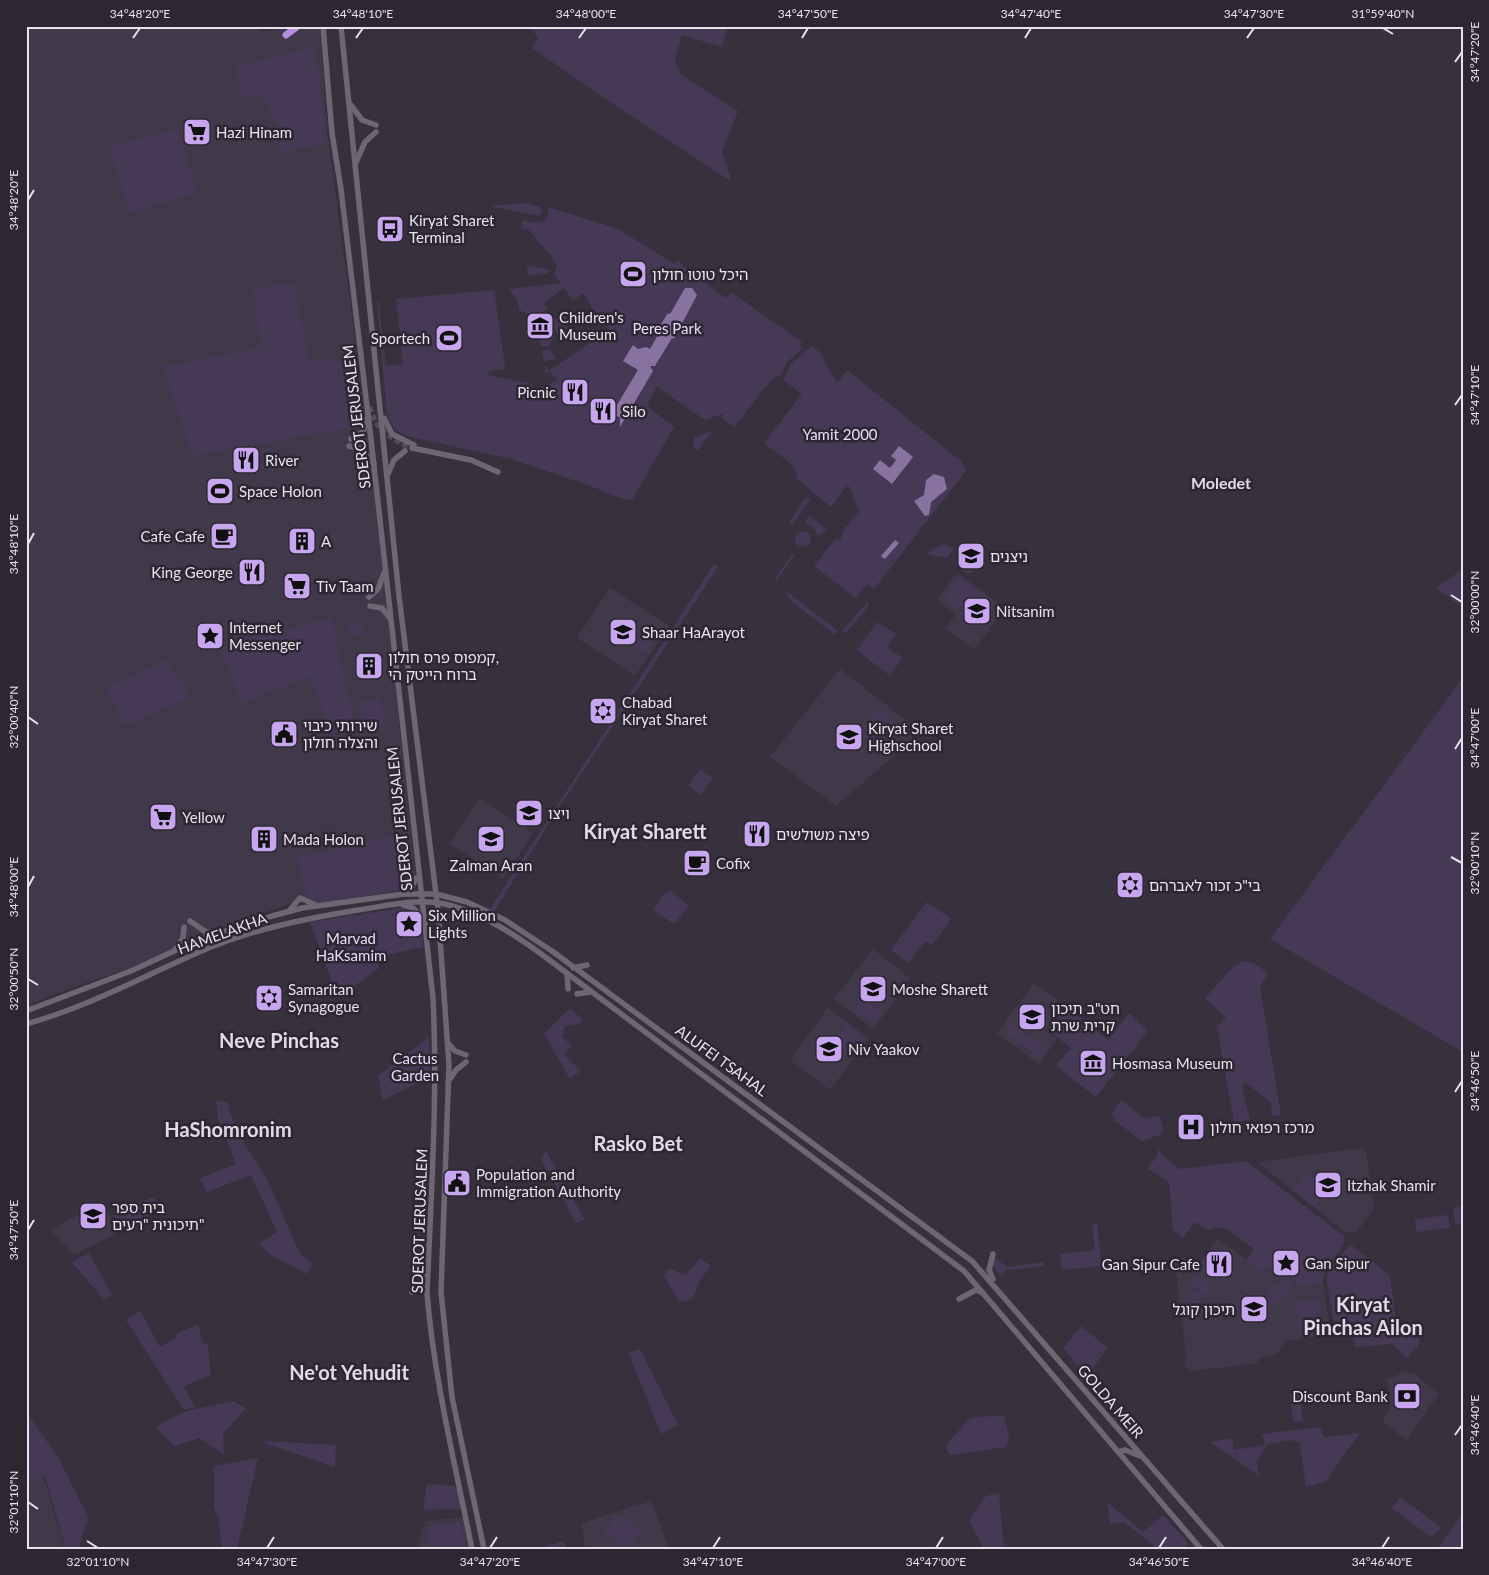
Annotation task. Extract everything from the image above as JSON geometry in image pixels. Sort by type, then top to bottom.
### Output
[{"type":"highway","points":[[286,35],[298,26]]},
{"type":"main road","name":"SDEROT JERUSALEM","points":[[323,26],[332,133],[341,189],[374,464],[433,998],[436,1063],[435,1140],[427,1292],[434,1353],[472,1549]]},
{"type":"main road","name":"SDEROT JERUSALEM","points":[[341,26],[387,483],[437,903],[448,1042],[442,1301],[452,1397],[484,1549]]},
{"type":"main road","points":[[348,100],[358,118],[376,125]]},
{"type":"main road","points":[[355,164],[365,142],[376,132]]},
{"type":"main road","points":[[356,316],[364,353],[370,407]]},
{"type":"main road","points":[[366,401],[365,428],[361,434],[350,442],[361,450],[374,464]]},
{"type":"main road","points":[[379,405],[385,423],[391,432],[413,446],[471,460],[498,472]]},
{"type":"main road","points":[[387,483],[390,465],[405,451]]},
{"type":"main road","points":[[369,597],[378,590],[385,569]]},
{"type":"main road","points":[[370,606],[382,608],[391,622]]},
{"type":"main road","points":[[404,894],[416,882],[418,874]]},
{"type":"main road","name":"HAMELAKHA","points":[[26,1011],[131,971],[217,933],[289,911],[404,894],[436,894]]},
{"type":"main road","name":"ALUFEI TSAHAL","points":[[436,894],[467,902],[505,920],[981,1268]]},
{"type":"main road","points":[[289,911],[300,898],[318,906]]},
{"type":"main road","name":"HAMELAKHA","points":[[26,1024],[50,1018],[131,985],[198,952],[252,933],[305,919],[396,904],[437,903]]},
{"type":"main road","name":"ALUFEI TSAHAL","points":[[437,903],[462,910],[501,927],[567,974],[964,1270],[973,1280]]},
{"type":"main road","points":[[396,904],[412,908],[424,919]]},
{"type":"main road","points":[[190,921],[206,932],[217,933]]},
{"type":"main road","points":[[175,950],[182,938],[184,927]]},
{"type":"main road","points":[[573,968],[587,965]]},
{"type":"main road","points":[[567,974],[568,989]]},
{"type":"main road","points":[[577,994],[590,992]]},
{"type":"main road","points":[[448,1042],[456,1051],[466,1055]]},
{"type":"main road","points":[[447,1084],[456,1070],[466,1062]]},
{"type":"main road","points":[[993,1254],[989,1270],[995,1286]]},
{"type":"main road","points":[[412,1292],[420,1284],[428,1266]]},
{"type":"main road","name":"GOLDA MEIR","points":[[981,1268],[1223,1549]]},
{"type":"main road","name":"GOLDA MEIR","points":[[973,1280],[1201,1549]]},
{"type":"main road","points":[[959,1299],[976,1290],[988,1296]]},
{"type":"main road","points":[[1118,1452],[1126,1450],[1144,1458]]},
{"type":"main road","points":[[1214,1549],[1216,1540]]},
{"type":"shaded area","points":[[26,26],[259,26],[260,32],[295,26],[320,26],[327,131],[372,464],[415,873],[410,886],[405,889],[295,902],[194,939],[144,963],[48,996],[26,1008]]},
{"type":"shaded area","points":[[685,288],[692,288],[697,295],[674,339],[672,338],[655,366],[650,366],[653,371],[620,427],[620,417],[611,415],[638,370],[623,361],[633,345],[638,349],[646,347],[650,349],[660,331],[658,329],[668,313],[670,314]]},
{"type":"shaded area","points":[[899,446],[913,457],[892,484],[873,469],[880,460],[890,468],[896,460],[891,456]]},
{"type":"shaded area","points":[[934,474],[944,477],[947,489],[931,502],[929,515],[925,516],[914,501],[924,495],[926,480]]},
{"type":"shaded area","name":"ניצנים","points":[[976,539],[979,566],[967,575],[957,566]]},
{"type":"shaded area","points":[[895,540],[899,543],[885,559],[881,556]]},
{"type":"shaded area","name":"Nitsanim","points":[[957,573],[1005,608],[974,650],[946,628],[956,614],[937,600]]},
{"type":"shaded area","name":"Shaar HaArayot","points":[[610,588],[669,626],[635,676],[577,638]]},
{"type":"shaded area","name":"Kiryat Sharet Highschool","points":[[840,669],[912,725],[913,733],[911,741],[836,806],[770,757]]},
{"type":"shaded area","name":"Zalman Aran","points":[[480,798],[533,833],[503,879],[450,844]]},
{"type":"shaded area","name":"Moshe Sharett","points":[[873,949],[911,979],[873,1029],[834,999]]},
{"type":"shaded area","name":"חט\"ב תיכון קרית שרת","points":[[1034,983],[1064,1005],[1045,1030],[1057,1039],[1039,1064],[997,1033]]},
{"type":"shaded area","name":"Niv Yaakov","points":[[828,1008],[869,1039],[830,1090],[790,1060]]},
{"type":"shaded area","name":"Itzhak Shamir","points":[[1361,1148],[1366,1152],[1374,1208],[1357,1232],[1345,1232],[1257,1162]]},
{"type":"shaded area","name":"בית ספר תיכונית \"רעים\"","points":[[102,1202],[119,1232],[74,1255],[50,1230]]},
{"type":"shaded area","name":"תיכון קוגל","points":[[1218,1238],[1261,1272],[1267,1267],[1285,1269],[1299,1286],[1323,1283],[1329,1334],[1288,1341],[1282,1345],[1277,1354],[1257,1359],[1258,1363],[1192,1371],[1183,1366],[1187,1360],[1174,1259],[1188,1258],[1199,1264]]},
{"type":"shaded area","points":[[1404,1372],[1415,1374],[1439,1394],[1407,1440],[1382,1422],[1388,1413],[1390,1404],[1387,1379]]},
{"type":"shaded area","points":[[40,1466],[65,1549],[26,1549],[26,1469]]},
{"type":"shaded area","points":[[651,1501],[669,1549],[586,1549],[581,1523]]},
{"type":"shaded area","points":[[464,1517],[469,1549],[417,1549],[425,1521]]},
{"type":"green space","points":[[530,26],[728,26],[722,47],[682,35],[675,59],[680,74],[738,111],[722,152],[732,182],[532,48],[538,38]]},
{"type":"green space","points":[[315,47],[327,142],[281,154],[277,129],[272,114],[263,100],[256,95],[242,97],[235,67]]},
{"type":"green space","points":[[178,128],[197,193],[129,213],[110,147]]},
{"type":"green space","points":[[527,203],[540,207],[542,211],[539,216],[489,206]]},
{"type":"green space","name":"Peres Park","points":[[548,207],[618,229],[673,263],[679,260],[686,269],[726,298],[731,292],[802,342],[800,345],[803,348],[787,362],[781,375],[773,378],[734,427],[724,420],[722,414],[705,420],[657,387],[648,402],[650,404],[648,407],[674,427],[632,500],[619,498],[596,488],[511,459],[406,436],[395,430],[387,415],[377,302],[379,302],[386,366],[403,364],[396,299],[494,290],[505,366],[503,370],[489,371],[488,375],[532,384],[535,392],[539,393],[541,387],[558,380],[549,371],[608,330],[603,323],[604,321],[600,320],[583,293],[573,301],[564,288],[544,303],[547,308],[542,315],[531,315],[519,310],[518,301],[509,289],[562,283],[554,275],[557,265],[552,260],[553,258],[527,228],[524,230],[521,227],[522,220],[535,223],[544,221],[548,215]]},
{"type":"green space","points":[[527,265],[549,271],[546,274],[528,275]]},
{"type":"green space","points":[[294,283],[309,360],[343,362],[348,428],[192,456],[163,367],[261,348],[253,289]]},
{"type":"green space","points":[[534,317],[550,322],[549,328],[554,337],[549,346],[541,347],[540,339],[537,339]]},
{"type":"green space","points":[[559,317],[567,317],[566,337],[559,337],[551,324]]},
{"type":"green space","name":"Yamit 2000","points":[[811,346],[821,353],[827,367],[838,382],[847,370],[962,462],[966,471],[874,589],[867,584],[856,598],[814,566],[835,539],[840,540],[845,527],[849,526],[849,522],[859,512],[850,487],[847,486],[831,507],[795,477],[798,474],[790,463],[764,443],[802,394],[783,380],[790,365]]},
{"type":"green space","points":[[550,349],[556,359],[544,361],[542,351]]},
{"type":"green space","points":[[546,364],[549,371],[545,374]]},
{"type":"green space","points":[[714,430],[697,451],[693,446],[694,438]]},
{"type":"green space","points":[[806,497],[810,500],[792,525],[789,522]]},
{"type":"green space","points":[[809,515],[827,530],[818,536],[814,528],[805,523]]},
{"type":"green space","points":[[800,531],[806,531],[811,536],[809,545],[800,547],[795,542],[795,536]]},
{"type":"green space","points":[[944,544],[954,548],[947,558],[927,554],[932,549]]},
{"type":"green space","points":[[793,553],[795,554],[773,586],[778,574]]},
{"type":"green space","points":[[714,564],[718,567],[558,809],[494,912],[490,909]]},
{"type":"green space","points":[[1463,569],[1463,608],[1436,588]]},
{"type":"green space","points":[[960,577],[987,597],[974,615],[961,606],[958,610],[944,600]]},
{"type":"green space","points":[[786,591],[837,630],[837,633],[834,634],[790,600]]},
{"type":"green space","points":[[869,600],[868,607],[847,632],[844,632],[843,630]]},
{"type":"green space","points":[[332,618],[355,728],[332,734],[309,676],[242,704],[222,653],[229,641]]},
{"type":"green space","points":[[877,622],[896,634],[887,647],[902,658],[890,676],[857,650]]},
{"type":"green space","points":[[363,623],[364,634],[347,635],[346,625]]},
{"type":"green space","points":[[648,625],[659,632],[644,655],[632,648]]},
{"type":"green space","points":[[169,659],[179,683],[184,682],[189,698],[124,726],[107,689],[111,685]]},
{"type":"green space","points":[[1463,678],[1463,1052],[1270,939]]},
{"type":"green space","points":[[380,698],[386,725],[363,730],[358,702]]},
{"type":"green space","points":[[877,708],[896,722],[877,747],[859,733]]},
{"type":"green space","points":[[700,769],[713,778],[701,795],[688,786]]},
{"type":"green space","points":[[401,835],[407,884],[404,890],[320,904],[308,898],[297,857]]},
{"type":"green space","points":[[670,890],[689,906],[674,924],[653,910],[661,897]]},
{"type":"green space","points":[[927,902],[951,919],[932,945],[925,941],[908,963],[891,950]]},
{"type":"green space","name":"Marvad HaKsamim","points":[[401,908],[418,917],[423,947],[380,957],[378,969],[338,998],[310,922]]},
{"type":"green space","points":[[1244,961],[1254,963],[1268,973],[1260,987],[1281,1115],[1272,1116],[1271,1103],[1245,1082],[1242,1086],[1250,1120],[1234,1123],[1217,1027],[1226,1018],[1205,998],[1234,966]]},
{"type":"green space","points":[[863,997],[882,1013],[873,1024],[853,1009]]},
{"type":"green space","points":[[1067,1007],[1108,1040],[1129,1013],[1148,1031],[1096,1097],[1056,1066],[1071,1048],[1049,1031]]},
{"type":"green space","points":[[570,1008],[583,1020],[580,1024],[565,1026],[562,1037],[572,1046],[564,1055],[581,1071],[570,1079],[544,1034]]},
{"type":"green space","points":[[1012,1023],[1048,1050],[1041,1059],[1005,1032]]},
{"type":"green space","points":[[846,1024],[866,1039],[851,1058],[832,1042]]},
{"type":"green space","name":"Cactus Garden","points":[[429,1037],[431,1076],[383,1100],[378,1076]]},
{"type":"green space","points":[[216,1100],[228,1103],[234,1123],[266,1178],[302,1256],[313,1264],[307,1274],[269,1254],[259,1243],[277,1232],[251,1175],[207,1192],[200,1178],[236,1164],[218,1119]]},
{"type":"green space","points":[[1121,1100],[1144,1118],[1160,1116],[1164,1130],[1162,1134],[1142,1141],[1115,1121],[1112,1114]]},
{"type":"green space","points":[[1159,1149],[1164,1157],[1180,1169],[1246,1161],[1345,1237],[1341,1249],[1326,1270],[1323,1283],[1299,1287],[1285,1269],[1277,1276],[1267,1267],[1261,1272],[1246,1260],[1254,1249],[1232,1233],[1221,1228],[1209,1230],[1194,1222],[1183,1238],[1173,1230],[1169,1182],[1147,1168],[1156,1158]]},
{"type":"green space","points":[[546,1151],[585,1220],[576,1223],[541,1159]]},
{"type":"green space","points":[[1306,1172],[1329,1190],[1315,1207],[1293,1190]]},
{"type":"green space","points":[[154,1197],[158,1205],[148,1217],[149,1221],[121,1230],[114,1218],[117,1211]]},
{"type":"green space","points":[[1463,1206],[1463,1223],[1455,1224],[1453,1208]]},
{"type":"green space","points":[[1448,1215],[1450,1228],[1416,1232],[1415,1219]]},
{"type":"green space","points":[[1097,1224],[1102,1266],[1062,1270],[1060,1254],[1095,1250],[1092,1225]]},
{"type":"green space","points":[[1350,1244],[1390,1275],[1397,1327],[1408,1336],[1420,1335],[1419,1345],[1406,1359],[1404,1354],[1392,1344],[1355,1347],[1353,1334],[1336,1336],[1326,1275]]},
{"type":"green space","points":[[89,1253],[112,1295],[104,1300],[72,1262]]},
{"type":"green space","points":[[993,1256],[1007,1267],[1044,1262],[1045,1266],[1006,1270],[1001,1276],[992,1264]]},
{"type":"green space","points":[[700,1258],[711,1266],[700,1280],[693,1299],[679,1302],[664,1275],[669,1268],[686,1275]]},
{"type":"green space","points":[[1140,1259],[1141,1266],[1113,1269],[1112,1260],[1115,1263]]},
{"type":"green space","points":[[1196,1273],[1213,1286],[1206,1296],[1189,1283]]},
{"type":"green space","points":[[1286,1276],[1295,1288],[1273,1305],[1264,1294]]},
{"type":"green space","points":[[1194,1290],[1203,1296],[1193,1310],[1184,1304]]},
{"type":"green space","points":[[1318,1300],[1322,1329],[1299,1332],[1296,1302]]},
{"type":"green space","points":[[140,1311],[160,1347],[177,1338],[177,1333],[198,1325],[203,1343],[208,1344],[211,1375],[184,1386],[195,1407],[184,1410],[126,1320]]},
{"type":"green space","points":[[1081,1326],[1108,1348],[1086,1376],[1063,1348]]},
{"type":"green space","points":[[640,1349],[678,1425],[661,1434],[628,1352]]},
{"type":"green space","points":[[1299,1392],[1303,1421],[1293,1422],[1290,1394]]},
{"type":"green space","points":[[233,1401],[246,1408],[223,1434],[224,1455],[199,1438],[175,1446],[155,1427],[186,1411]]},
{"type":"green space","points":[[26,1412],[58,1457],[88,1517],[78,1549],[66,1549],[45,1477],[26,1481]]},
{"type":"green space","points":[[1004,1415],[1009,1436],[1006,1447],[950,1455],[945,1446],[970,1418]]},
{"type":"green space","points":[[1321,1427],[1322,1434],[1326,1437],[1360,1433],[1325,1482],[1306,1487],[1300,1443],[1291,1440],[1268,1444],[1257,1461],[1259,1476],[1210,1442],[1232,1438],[1234,1450],[1265,1445],[1262,1434]]},
{"type":"green space","points":[[265,1441],[336,1445],[335,1467],[264,1443]]},
{"type":"green space","points":[[258,1458],[237,1549],[222,1549],[218,1517],[214,1508],[214,1466]]},
{"type":"green space","points":[[427,1484],[459,1486],[463,1509],[423,1510]]},
{"type":"green space","points":[[999,1493],[1004,1549],[984,1549],[969,1521],[986,1496]]},
{"type":"green space","points":[[1400,1497],[1441,1527],[1432,1538],[1392,1508]]},
{"type":"green space","points":[[1108,1503],[1143,1532],[1163,1515],[1188,1543],[1184,1549],[1158,1549],[1124,1522],[1110,1524]]},
{"type":"green space","points":[[1463,1513],[1463,1549],[1437,1549]]},
{"type":"green space","points":[[619,1514],[642,1533],[629,1549],[624,1549],[604,1532]]},
{"type":"green space","points":[[460,1522],[465,1549],[431,1549],[427,1527]]},
{"type":"green space","points":[[564,1541],[567,1549],[544,1549],[543,1547]]},
{"type":"tunnel","points":[[370,407],[375,421],[385,432],[412,448]]},
{"type":"place","name":"Hazi Hinam","points":[[197,132]]},
{"type":"place","name":"Kiryat Sharet Terminal","points":[[390,229]]},
{"type":"place","name":"היכל טוטו חולון","points":[[633,274]]},
{"type":"place","name":"Children's Museum","points":[[540,326]]},
{"type":"place","name":"Sportech","points":[[449,338]]},
{"type":"place","name":"Picnic","points":[[575,392]]},
{"type":"place","name":"Silo","points":[[603,411]]},
{"type":"place","name":"River","points":[[246,460]]},
{"type":"place","name":"Space Holon","points":[[220,491]]},
{"type":"place","name":"Cafe Cafe","points":[[224,536]]},
{"type":"place","name":"A","points":[[302,541]]},
{"type":"place","name":"ניצנים","points":[[971,556]]},
{"type":"place","name":"King George","points":[[252,572]]},
{"type":"place","name":"Tiv Taam","points":[[297,586]]},
{"type":"place","name":"Nitsanim","points":[[977,611]]},
{"type":"place","name":"Shaar HaArayot","points":[[623,632]]},
{"type":"place","name":"Internet Messenger","points":[[210,636]]},
{"type":"place","name":"קמפוס פרס חולון, ברוח הייטק הי","points":[[369,666]]},
{"type":"place","name":"Chabad Kiryat Sharet","points":[[603,711]]},
{"type":"place","name":"שירותי כיבוי והצלה חולון","points":[[284,734]]},
{"type":"place","name":"Kiryat Sharet Highschool","points":[[849,737]]},
{"type":"place","name":"ויצו","points":[[529,813]]},
{"type":"place","name":"Yellow","points":[[163,817]]},
{"type":"place","name":"פיצה משולשים","points":[[757,834]]},
{"type":"place","name":"Mada Holon","points":[[264,839]]},
{"type":"place","name":"Zalman Aran","points":[[491,839]]},
{"type":"place","name":"Cofix","points":[[697,863]]},
{"type":"place","name":"בי\"כ זכור לאברהם","points":[[1130,885]]},
{"type":"place","name":"Six Million Lights","points":[[409,924]]},
{"type":"place","name":"Moshe Sharett","points":[[873,989]]},
{"type":"place","name":"Samaritan Synagogue","points":[[269,998]]},
{"type":"place","name":"חט\"ב תיכון קרית שרת","points":[[1032,1017]]},
{"type":"place","name":"Niv Yaakov","points":[[829,1049]]},
{"type":"place","name":"Hosmasa Museum","points":[[1093,1063]]},
{"type":"place","name":"מרכז רפואי חולון","points":[[1191,1127]]},
{"type":"place","name":"Population and Immigration Authority","points":[[457,1183]]},
{"type":"place","name":"Itzhak Shamir","points":[[1328,1185]]},
{"type":"place","name":"בית ספר תיכונית \"רעים\"","points":[[93,1216]]},
{"type":"place","name":"Gan Sipur","points":[[1286,1263]]},
{"type":"place","name":"Gan Sipur Cafe","points":[[1219,1264]]},
{"type":"place","name":"תיכון קוגל","points":[[1254,1309]]},
{"type":"place","name":"Discount Bank","points":[[1407,1396]]},
{"type":"district","name":"Moledet","points":[[1221,482]]},
{"type":"district","name":"Kiryat Sharett","points":[[645,831]]},
{"type":"district","name":"Neve Pinchas","points":[[279,1040]]},
{"type":"district","name":"HaShomronim","points":[[228,1129]]},
{"type":"district","name":"Rasko Bet","points":[[638,1143]]},
{"type":"district","name":"Kiryat Pinchas Ailon","points":[[1363,1316]]},
{"type":"district","name":"Ne'ot Yehudit","points":[[349,1372]]}]
